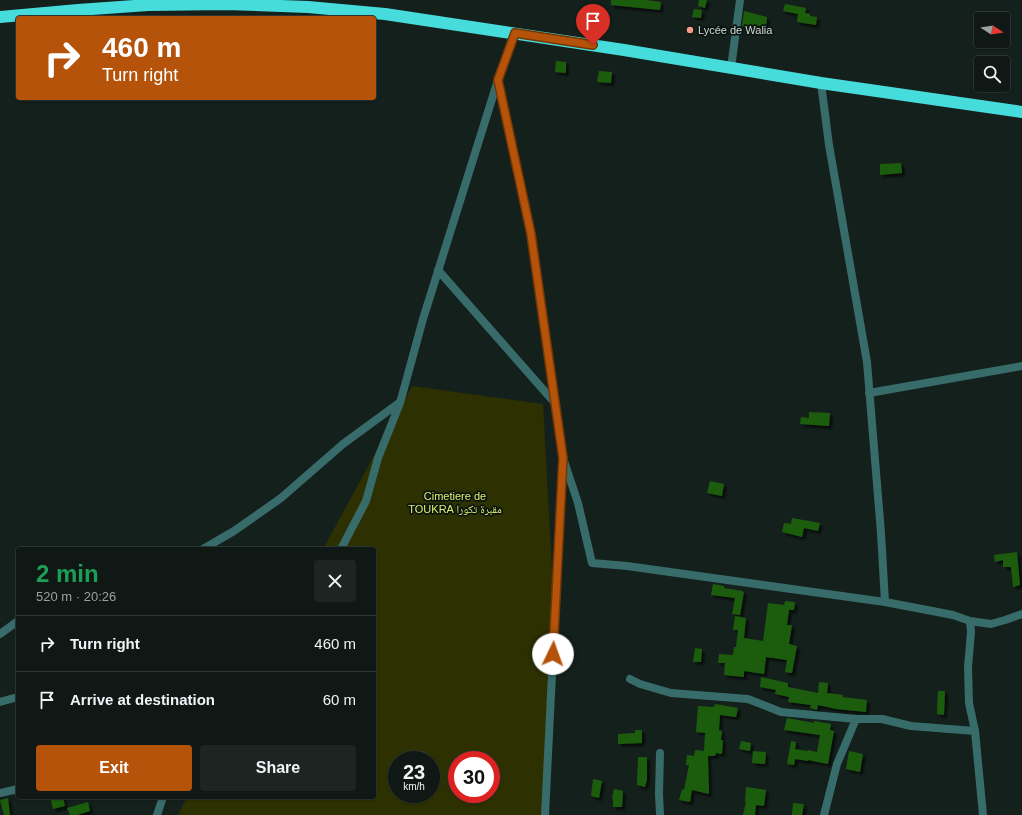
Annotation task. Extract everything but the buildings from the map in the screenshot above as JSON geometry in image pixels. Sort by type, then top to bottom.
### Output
[{"type":"highway","points":[[0,17],[185,2],[324,9],[385,14],[624,50],[821,83],[1022,112]]},
{"type":"street","points":[[731,68],[740,0]]},
{"type":"street","points":[[342,547],[366,502],[378,458],[400,402],[438,270],[498,80],[515,33]]},
{"type":"street","points":[[498,80],[531,234],[563,458],[545,815]]},
{"type":"street","points":[[821,83],[829,145],[867,362],[885,602]]},
{"type":"street","points":[[438,270],[556,403]]},
{"type":"street","points":[[870,393],[1022,366]]},
{"type":"street","points":[[214,546],[281,498],[343,444],[400,402]]},
{"type":"street","points":[[563,458],[578,503],[592,563],[627,566],[885,602],[953,615],[970,621],[991,624],[1022,614]]},
{"type":"street","points":[[970,621],[971,632],[968,667],[968,702],[975,731],[983,815]]},
{"type":"street","points":[[0,634],[16,622]]},
{"type":"street","points":[[630,679],[640,684],[671,692],[748,699],[781,712],[856,719],[882,719],[911,726],[975,731]]},
{"type":"street","points":[[0,702],[16,698]]},
{"type":"street","points":[[824,815],[837,764],[856,719]]},
{"type":"street","points":[[660,753],[660,815]]},
{"type":"street","points":[[0,793],[16,789]]},
{"type":"street","points":[[157,815],[162,799]]},
{"type":"green space","name":"Cimetiere de TOUKRA مقبرة تكورا","points":[[412,386],[543,404],[557,658],[545,815],[178,815],[186,799],[376,799],[376,547],[324,547]]},
{"type":"place","name":"Lycée de Walia","points":[[690,30]]},
{"type":"route","points":[[553,654],[563,458],[531,234],[498,80],[515,33],[593,45]]}]
